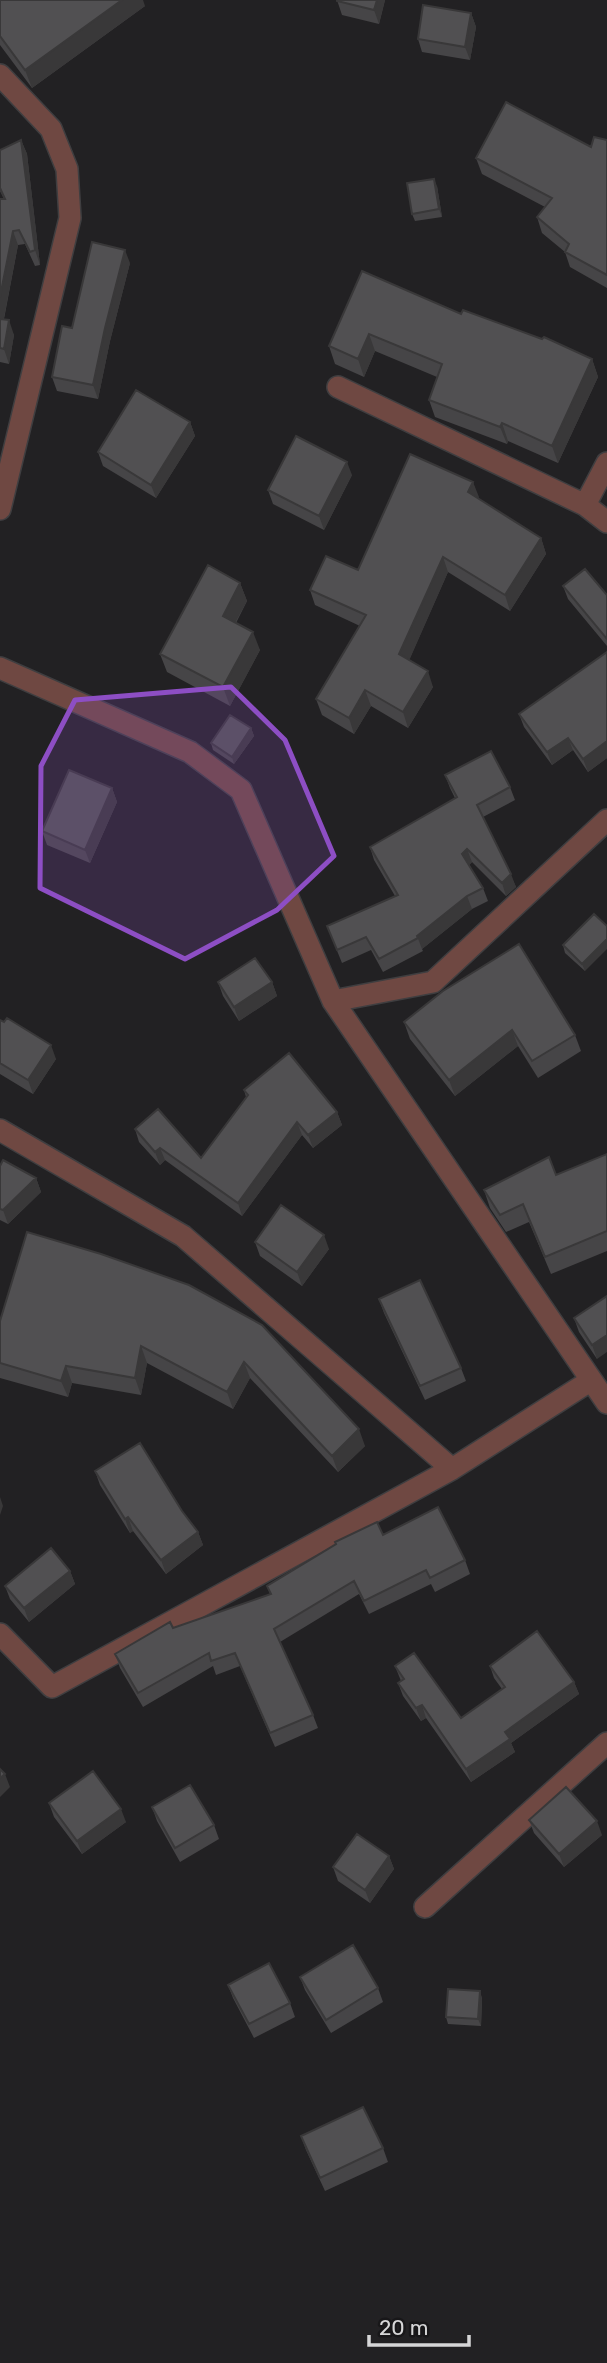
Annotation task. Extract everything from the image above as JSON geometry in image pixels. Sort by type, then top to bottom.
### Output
[{"type":"street","points":[[0,75],[51,129],[67,169],[70,218],[0,509]]},
{"type":"street","points":[[338,387],[585,505],[607,522]]},
{"type":"street","points":[[585,505],[607,463]]},
{"type":"street","points":[[0,668],[190,752],[240,790],[333,1001],[607,1403]]},
{"type":"street","points":[[333,1001],[433,982],[607,820]]},
{"type":"street","points":[[0,1130],[183,1236],[452,1469]]},
{"type":"street","points":[[0,1633],[52,1687],[452,1469],[590,1381]]},
{"type":"street","points":[[425,1907],[607,1743]]},
{"type":"highlighted area","points":[[231,687],[285,740],[334,856],[277,910],[185,959],[40,888],[41,766],[75,700]]},
{"type":"building","points":[[0,0],[122,0],[25,70],[0,36]]},
{"type":"building","points":[[337,0],[377,0],[374,10]]},
{"type":"building","points":[[423,5],[471,13],[465,47],[418,39]]},
{"type":"building","points":[[506,102],[591,147],[594,137],[607,140],[607,275],[565,252],[569,244],[537,217],[552,198],[476,158]]},
{"type":"building","points":[[21,140],[35,250],[30,252],[19,230],[13,231],[0,297],[0,199],[5,199],[0,188],[0,150]]},
{"type":"building","points":[[434,179],[439,209],[412,214],[407,183]]},
{"type":"building","points":[[92,242],[125,250],[93,385],[52,377],[62,326],[72,328]]},
{"type":"building","points":[[362,271],[461,314],[463,310],[542,339],[544,337],[592,359],[552,446],[502,423],[500,427],[429,400],[442,364],[369,334],[358,359],[329,346]]},
{"type":"building","points":[[0,319],[9,320],[4,349],[0,348]]},
{"type":"building","points":[[136,390],[190,422],[151,485],[98,452]]},
{"type":"building","points":[[296,436],[347,462],[319,516],[268,490]]},
{"type":"building","points":[[410,454],[473,482],[468,492],[541,538],[505,595],[443,557],[399,654],[428,671],[403,712],[365,690],[349,718],[316,699],[366,615],[310,590],[326,556],[358,570]]},
{"type":"building","points":[[208,565],[240,583],[223,616],[253,632],[223,687],[160,654]]},
{"type":"building","points":[[585,569],[607,595],[607,639],[563,586]]},
{"type":"building","points":[[607,652],[607,741],[583,759],[568,738],[547,752],[519,714]]},
{"type":"building","points":[[230,715],[251,728],[232,757],[211,743]]},
{"type":"building","points":[[491,751],[510,787],[477,805],[511,874],[502,883],[467,849],[462,854],[483,888],[467,896],[417,936],[418,938],[379,959],[366,937],[337,950],[327,926],[398,895],[370,847],[457,797],[445,775]]},
{"type":"building","points":[[69,770],[112,788],[85,850],[42,831]]},
{"type":"building","points":[[594,914],[607,926],[607,939],[582,964],[563,945]]},
{"type":"building","points":[[519,944],[575,1035],[532,1061],[512,1030],[449,1080],[404,1022],[443,991]]},
{"type":"building","points":[[255,958],[272,982],[234,1007],[218,982]]},
{"type":"building","points":[[7,1018],[51,1045],[28,1080],[0,1063],[0,1020],[4,1022]]},
{"type":"building","points":[[289,1053],[337,1112],[308,1135],[297,1122],[238,1203],[160,1148],[155,1152],[135,1129],[158,1109],[201,1158],[248,1095],[244,1090]]},
{"type":"building","points":[[607,1154],[607,1231],[545,1257],[523,1204],[500,1215],[484,1190],[549,1157],[556,1175]]},
{"type":"building","points":[[3,1160],[36,1178],[3,1210],[0,1209],[0,1166]]},
{"type":"building","points":[[281,1205],[324,1235],[297,1272],[255,1242]]},
{"type":"building","points":[[27,1232],[101,1254],[189,1285],[262,1325],[359,1429],[332,1456],[244,1362],[227,1392],[141,1346],[135,1378],[66,1366],[61,1381],[0,1363],[0,1321]]},
{"type":"building","points":[[420,1280],[461,1368],[420,1386],[379,1299]]},
{"type":"building","points":[[607,1296],[607,1335],[592,1345],[574,1318]]},
{"type":"building","points":[[140,1443],[198,1532],[161,1560],[128,1517],[125,1519],[95,1471]]},
{"type":"building","points":[[438,1507],[465,1560],[430,1578],[426,1570],[364,1601],[354,1581],[274,1629],[313,1715],[270,1733],[235,1653],[211,1661],[209,1653],[138,1693],[115,1654],[170,1622],[173,1628],[271,1594],[267,1586],[336,1544],[335,1542],[377,1522],[383,1535]]},
{"type":"building","points":[[51,1548],[70,1571],[24,1608],[5,1586]]},
{"type":"building","points":[[537,1631],[574,1682],[505,1732],[510,1739],[466,1769],[422,1705],[416,1708],[398,1683],[404,1679],[395,1666],[414,1653],[461,1718],[505,1687],[490,1666]]},
{"type":"building","points":[[93,1771],[121,1809],[77,1841],[49,1803]]},
{"type":"building","points":[[190,1785],[214,1825],[175,1848],[152,1807]]},
{"type":"building","points":[[566,1787],[597,1821],[559,1854],[529,1820]]},
{"type":"building","points":[[357,1834],[389,1856],[365,1890],[333,1867]]},
{"type":"building","points":[[353,1945],[378,1988],[326,2020],[300,1977]]},
{"type":"building","points":[[269,1963],[290,2003],[249,2024],[228,1985]]},
{"type":"building","points":[[448,1989],[480,1991],[478,2019],[446,2017]]},
{"type":"building","points":[[363,2107],[383,2148],[320,2178],[301,2136]]}]
